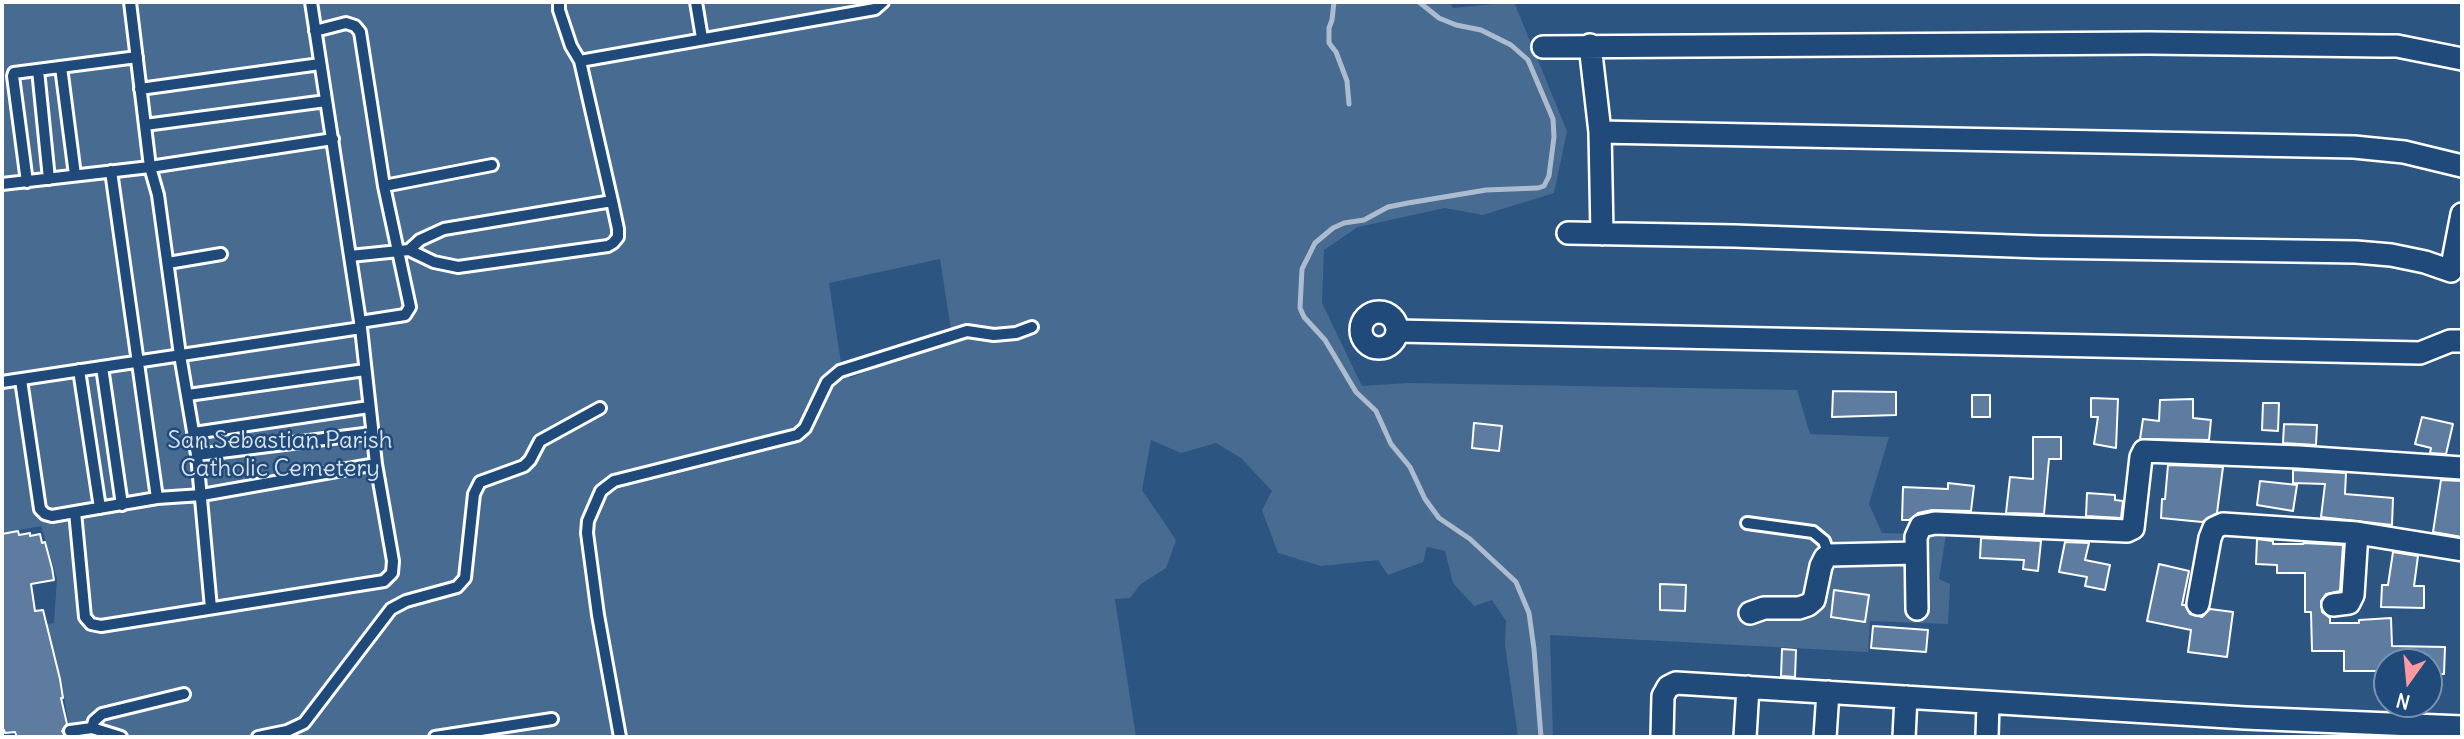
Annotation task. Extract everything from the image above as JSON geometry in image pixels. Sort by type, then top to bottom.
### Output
[{"type":"street","points":[[1543,47],[2149,43],[2381,46],[2462,60]]},
{"type":"street","points":[[1590,45],[1600,132],[1602,234]]},
{"type":"street","points":[[1600,132],[2354,147],[2404,152],[2462,166]]},
{"type":"street","points":[[1568,233],[2040,247],[2356,252],[2425,262],[2451,271],[2462,214]]},
{"type":"street","points":[[1397,331],[2420,353],[2450,341],[2462,341]]},
{"type":"street","points":[[1917,609],[1916,537],[1921,526],[1935,523],[2127,531],[2133,528],[2141,457],[2144,451],[2299,457],[2462,468]]},
{"type":"street","points":[[2199,604],[2210,538],[2214,528],[2222,524],[2357,533],[2462,550]]},
{"type":"street","points":[[2333,605],[2349,603],[2353,595],[2357,533]]},
{"type":"street","points":[[1750,613],[1764,608],[1799,608],[1808,605],[1814,600],[1821,566],[1829,555],[1916,553]]},
{"type":"street","points":[[1662,737],[1663,696],[1668,687],[1676,682],[1988,703],[2242,727],[2410,731],[2462,727]]},
{"type":"street","points":[[1745,737],[1748,687]]},
{"type":"street","points":[[1825,737],[1828,692]]},
{"type":"street","points":[[1904,737],[1906,697]]},
{"type":"street","points":[[1987,737],[1988,703]]},
{"type":"lane","points":[[130,2],[150,167],[158,195],[197,455],[211,608]]},
{"type":"lane","points":[[75,512],[85,617],[91,624],[100,626],[384,581],[392,573],[393,561],[376,464],[360,325],[311,2]]},
{"type":"lane","points":[[350,256],[404,251],[458,267],[608,246],[618,237],[580,61],[571,46],[559,10],[559,2]]},
{"type":"lane","points":[[696,2],[702,38]]},
{"type":"lane","points":[[580,61],[874,9],[883,2]]},
{"type":"lane","points":[[2,383],[360,325],[409,312],[404,251],[384,186],[360,32],[355,26],[346,23],[315,31]]},
{"type":"lane","points":[[27,182],[14,73],[137,57]]},
{"type":"lane","points":[[140,89],[320,64]]},
{"type":"lane","points":[[61,67],[75,175]]},
{"type":"lane","points":[[38,70],[49,179]]},
{"type":"lane","points":[[145,125],[326,101]]},
{"type":"lane","points":[[2,184],[150,167],[333,139]]},
{"type":"lane","points":[[384,186],[492,166]]},
{"type":"lane","points":[[110,171],[157,498]]},
{"type":"lane","points":[[404,251],[444,229],[612,201]]},
{"type":"lane","points":[[168,262],[220,254]]},
{"type":"lane","points":[[620,737],[598,615],[587,533],[588,520],[601,491],[614,481],[797,436],[805,428],[827,382],[840,371],[967,331],[994,335],[1016,333],[1031,327]]},
{"type":"lane","points":[[102,367],[122,505]]},
{"type":"lane","points":[[79,370],[100,509]]},
{"type":"lane","points":[[188,395],[365,370]]},
{"type":"lane","points":[[21,380],[40,509],[52,516],[157,498],[202,495],[376,464]]},
{"type":"lane","points":[[194,433],[369,407]]},
{"type":"lane","points":[[258,737],[287,734],[304,723],[391,609],[406,601],[457,587],[465,578],[474,494],[480,482],[524,466],[540,441],[600,408]]},
{"type":"lane","points":[[197,455],[372,433]]},
{"type":"lane","points":[[1747,523],[1813,532],[1824,541],[1829,555]]},
{"type":"lane","points":[[92,728],[94,721],[102,714],[184,694]]},
{"type":"lane","points":[[435,737],[552,719]]},
{"type":"lane","points":[[70,731],[92,728],[121,737]]},
{"type":"green space","name":"San Sebastian Parish Catholic Cemetery","points":[[2,2],[1449,2],[1453,8],[1514,2],[1567,131],[1554,193],[1483,215],[1445,208],[1358,227],[1324,250],[1322,303],[1362,386],[1408,383],[1797,390],[1810,434],[1889,437],[1869,504],[1882,533],[1946,535],[1939,579],[1950,584],[1948,624],[1870,621],[1868,652],[1550,635],[1553,737],[1518,737],[1505,645],[1506,621],[1492,600],[1474,606],[1453,583],[1445,551],[1427,547],[1423,562],[1388,575],[1378,560],[1321,566],[1278,553],[1262,510],[1272,491],[1241,458],[1216,443],[1181,453],[1151,440],[1142,490],[1176,540],[1166,568],[1141,584],[1130,598],[1115,599],[1136,737],[71,737],[61,679],[46,624],[54,623],[57,578],[41,526],[3,533]],"holes":[[[940,259],[953,343],[902,357],[850,378],[841,363],[829,283]]]},
{"type":"building","points":[[1833,391],[1896,392],[1896,415],[1832,417]]},
{"type":"building","points":[[1972,395],[1990,395],[1990,417],[1972,417]]},
{"type":"building","points":[[2091,398],[2118,399],[2116,448],[2094,444],[2098,417],[2091,417]]},
{"type":"building","points":[[2193,399],[2193,418],[2211,420],[2209,440],[2140,439],[2143,419],[2159,421],[2160,400]]},
{"type":"building","points":[[2263,403],[2279,403],[2278,431],[2262,430]]},
{"type":"building","points":[[2422,417],[2453,424],[2446,454],[2430,453],[2431,448],[2415,444]]},
{"type":"building","points":[[1474,423],[1502,426],[1499,451],[1472,448]]},
{"type":"building","points":[[2284,424],[2317,425],[2316,445],[2283,443]]},
{"type":"building","points":[[2033,437],[2061,437],[2061,459],[2049,459],[2044,514],[2006,513],[2010,477],[2033,479]]},
{"type":"building","points":[[2168,465],[2223,467],[2217,513],[2202,522],[2161,518]]},
{"type":"building","points":[[2293,470],[2346,473],[2345,494],[2393,498],[2392,525],[2321,517],[2325,484],[2293,483]]},
{"type":"building","points":[[2441,480],[2462,481],[2462,537],[2433,532]]},
{"type":"building","points":[[2260,481],[2297,485],[2293,511],[2257,505]]},
{"type":"building","points":[[1948,483],[1974,486],[1971,511],[1932,510],[1918,513],[1909,520],[1902,520],[1903,487],[1948,489]]},
{"type":"building","points":[[2087,493],[2115,495],[2115,500],[2123,501],[2121,518],[2086,516]]},
{"type":"building","points":[[18,531],[19,535],[40,534],[52,568],[54,580],[31,584],[35,611],[43,610],[60,679],[67,724],[62,731],[66,737],[17,737],[15,732],[2,731],[2,534]]},
{"type":"building","points":[[1981,538],[2041,541],[2038,571],[2023,569],[2024,560],[1980,558]]},
{"type":"building","points":[[2257,539],[2273,541],[2273,544],[2343,545],[2340,591],[2326,594],[2321,601],[2322,612],[2330,618],[2330,623],[2359,623],[2359,620],[2391,618],[2392,646],[2445,647],[2444,674],[2443,648],[2373,648],[2373,671],[2344,671],[2344,651],[2312,651],[2311,612],[2305,612],[2305,573],[2277,573],[2277,565],[2256,564]]},
{"type":"building","points":[[2065,542],[2089,543],[2085,560],[2110,565],[2105,590],[2085,586],[2087,577],[2059,572]]},
{"type":"building","points":[[2393,552],[2418,556],[2414,586],[2424,586],[2424,608],[2381,607],[2382,585],[2388,585]]},
{"type":"building","points":[[2159,564],[2189,571],[2182,605],[2185,605],[2190,614],[2202,617],[2210,609],[2233,612],[2227,657],[2188,652],[2191,630],[2147,621]]},
{"type":"building","points":[[1660,584],[1686,585],[1685,611],[1660,610]]},
{"type":"building","points":[[1834,590],[1869,595],[1865,622],[1831,617]]},
{"type":"building","points":[[1873,626],[1928,630],[1926,652],[1871,648]]},
{"type":"building","points":[[1782,649],[1796,650],[1795,677],[1781,676]]},
{"type":"waterway","points":[[1334,2],[1329,43],[1336,52],[1347,81],[1349,104]]},
{"type":"waterway","points":[[1419,2],[1439,18],[1481,30],[1511,45],[1528,60],[1553,119],[1554,137],[1549,176],[1544,186],[1538,188],[1486,190],[1408,203],[1388,207],[1364,220],[1333,228],[1315,243],[1302,269],[1300,308],[1304,317],[1325,340],[1356,392],[1376,411],[1391,444],[1410,467],[1425,499],[1439,518],[1470,539],[1516,582],[1529,613],[1541,737]]}]
